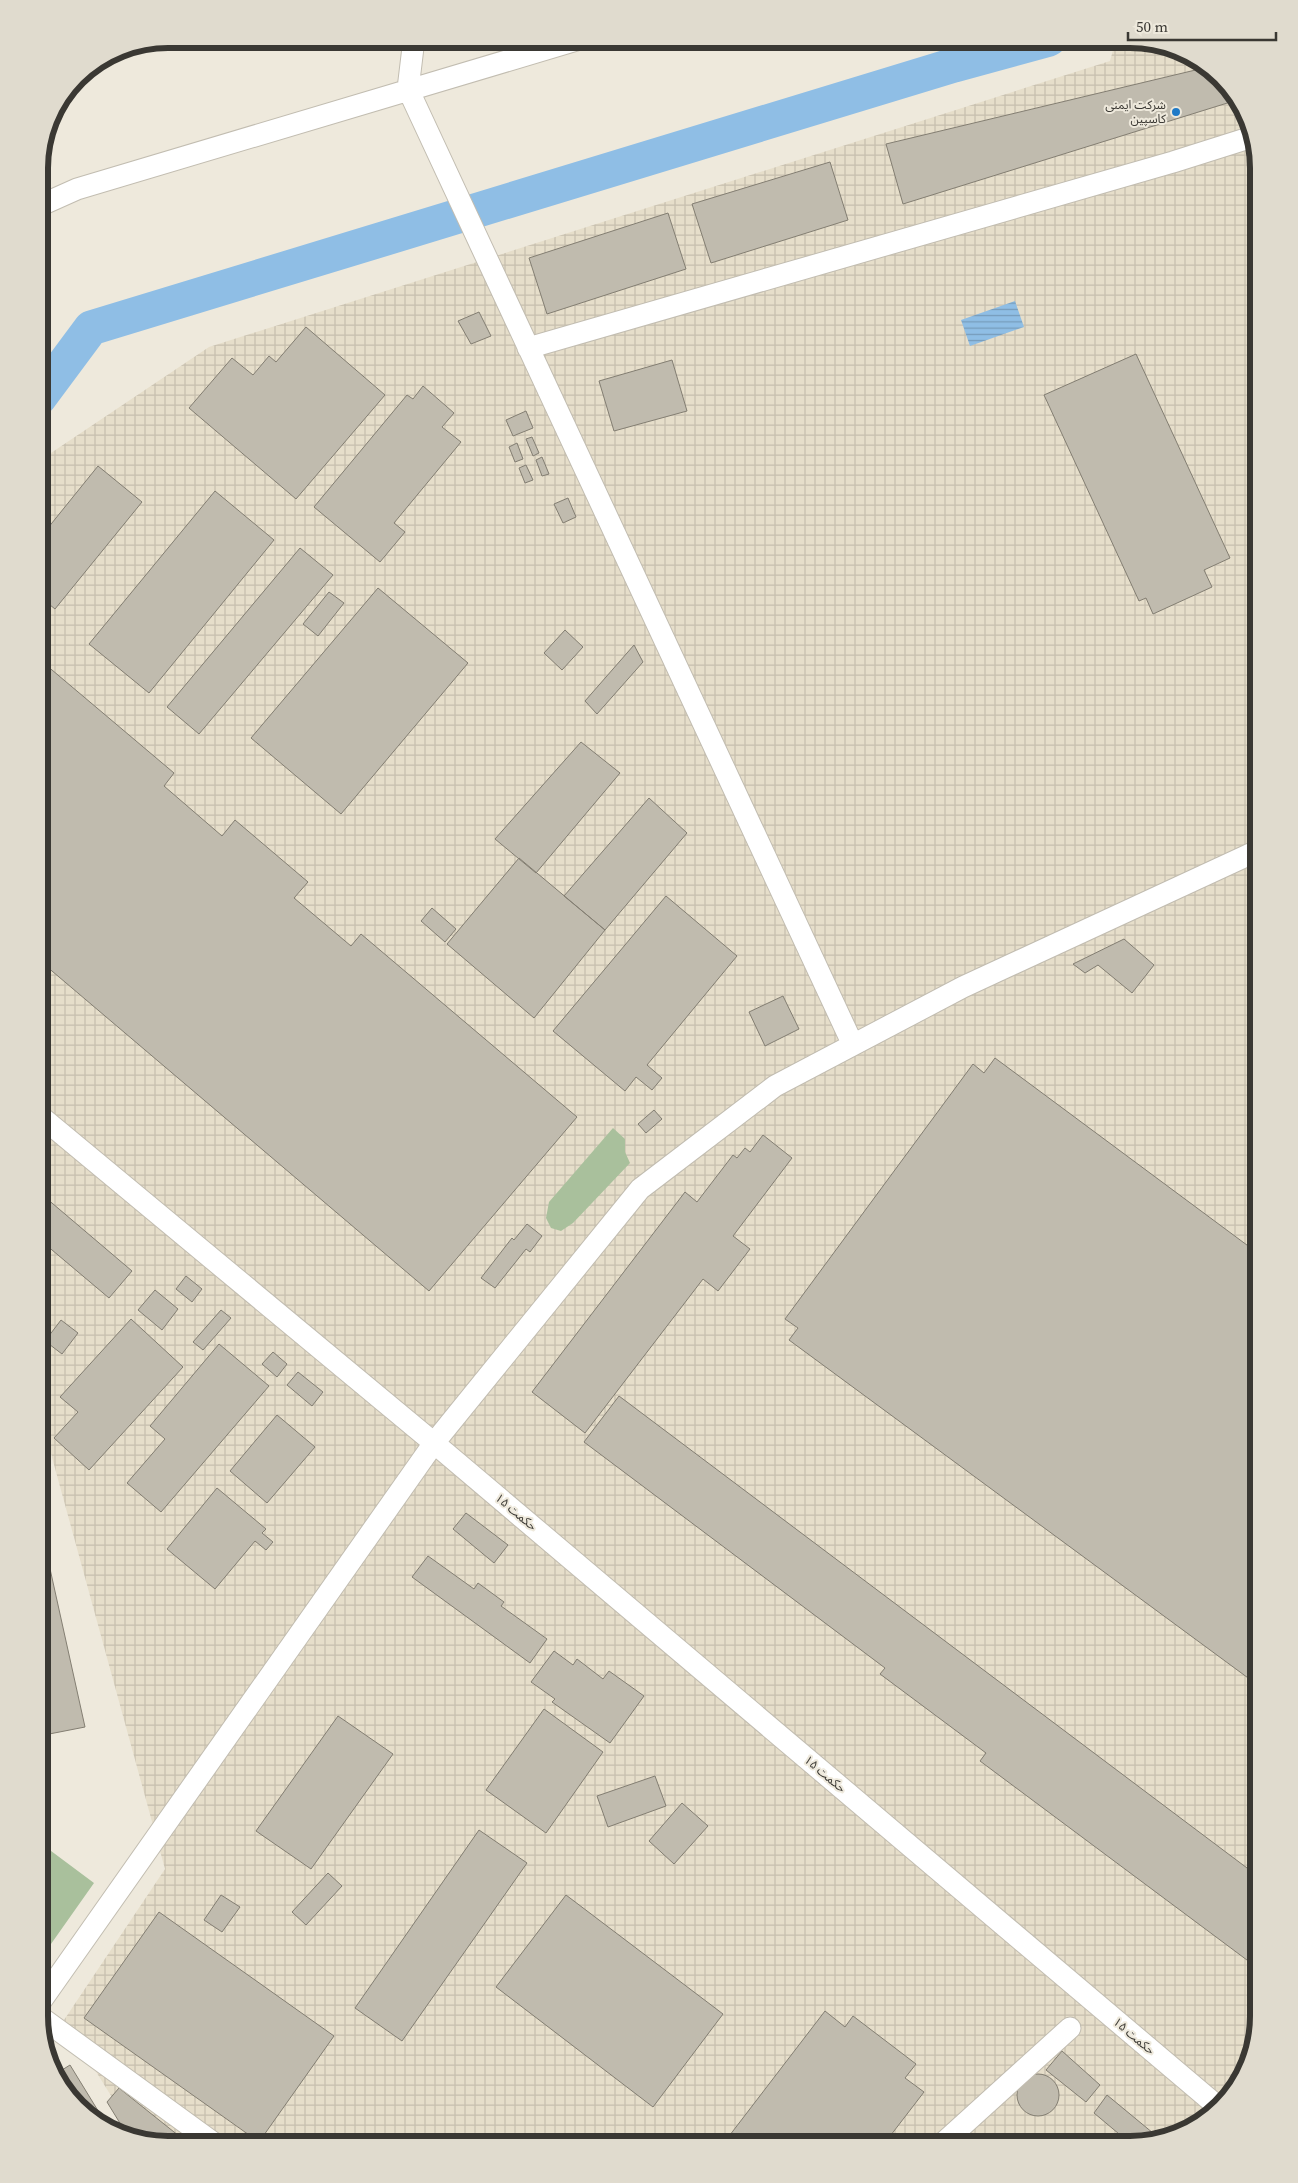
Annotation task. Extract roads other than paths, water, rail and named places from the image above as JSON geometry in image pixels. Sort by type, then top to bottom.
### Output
[{"type":"street","points":[[413,48],[408,89],[853,1044]]},
{"type":"street","points":[[48,202],[77,189],[549,48]]},
{"type":"street","points":[[528,348],[1173,162],[1247,139]]},
{"type":"street","points":[[48,1991],[434,1443],[640,1189],[775,1086],[963,987],[1250,854]]},
{"type":"street","name":"حکمت ۱۵","points":[[48,1122],[434,1443],[1213,2102]]},
{"type":"street","points":[[48,2023],[203,2135]]},
{"type":"street","points":[[951,2136],[1070,2028]]},
{"type":"water","points":[[1015,301],[1024,327],[970,346],[961,320]]},
{"type":"waterway","points":[[48,386],[91,328],[954,65],[1016,48]]},
{"type":"place","name":"شرکت ایمنی کاسپین","points":[[1176,112]]}]
